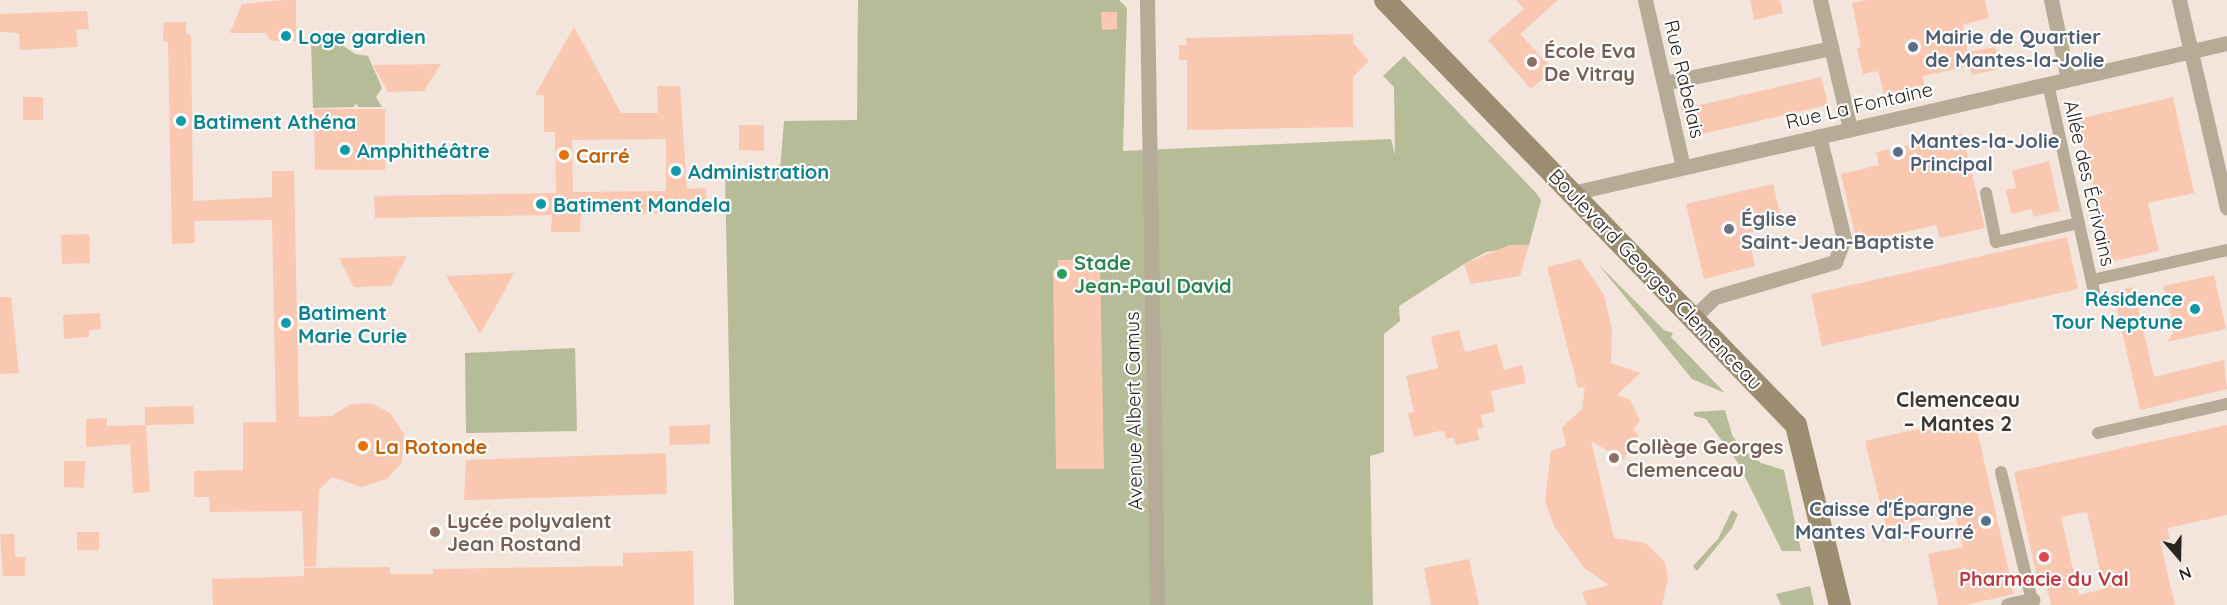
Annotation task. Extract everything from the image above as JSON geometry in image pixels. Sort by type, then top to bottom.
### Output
[{"type":"main road","name":"Boulevard Georges Clemenceau","points":[[1385,0],[1797,425],[1839,605]]},
{"type":"street","name":"Avenue Albert Camus","points":[[1147,0],[1157,605]]},
{"type":"street","name":"Rue Rabelais","points":[[1645,0],[1683,167]]},
{"type":"street","points":[[1820,0],[1850,129]]},
{"type":"street","points":[[2051,0],[2068,79]]},
{"type":"street","points":[[2179,0],[2227,208]]},
{"type":"street","name":"Rue La Fontaine","points":[[1572,193],[2227,43]]},
{"type":"street","points":[[1664,83],[1831,48]]},
{"type":"street","name":"Allée des Écrivains","points":[[2048,84],[2093,285],[2227,250]]},
{"type":"street","points":[[1693,318],[1721,294],[1828,267],[1835,262],[1844,239],[1819,136]]},
{"type":"street","points":[[1986,193],[1996,242],[2079,223]]},
{"type":"street","points":[[2098,433],[2227,404]]},
{"type":"street","points":[[2001,472],[2033,602],[2008,605]]},
{"type":"green space","name":"Stade Jean-Paul David","points":[[858,0],[1119,0],[1127,8],[1123,151],[1391,139],[1395,155],[1394,87],[1383,76],[1404,56],[1538,195],[1541,201],[1529,245],[1486,252],[1464,264],[1399,306],[1400,321],[1384,334],[1384,452],[1370,456],[1373,605],[734,605],[725,175],[780,170],[784,121],[857,120]]},
{"type":"green space","points":[[331,37],[355,54],[368,56],[382,88],[376,97],[382,107],[358,107],[357,103],[353,107],[313,108],[311,40]]},
{"type":"green space","points":[[1599,265],[1664,330],[1673,333],[1671,337],[1725,393],[1692,379]]},
{"type":"green space","points":[[575,348],[577,431],[466,433],[465,353]]},
{"type":"green space","points":[[1725,410],[1732,435],[1743,450],[1761,463],[1784,470],[1801,551],[1782,551],[1738,463],[1706,419],[1694,416],[1694,412]]},
{"type":"green space","points":[[1732,510],[1738,514],[1732,528],[1697,571],[1693,566],[1718,539]]},
{"type":"green space","points":[[1810,586],[1814,605],[1781,605],[1776,594]]},
{"type":"building","points":[[296,0],[296,41],[271,41],[266,33],[230,33],[242,4]]},
{"type":"building","points":[[1516,0],[1558,0],[1520,34],[1553,70],[1531,89],[1488,40],[1524,9]]},
{"type":"building","points":[[1750,0],[1780,0],[1783,13],[1754,20]]},
{"type":"building","name":"Mairie de Quartier de Mantes-la-Jolie","points":[[1867,0],[1985,0],[1989,18],[1962,25],[1968,52],[1995,47],[2000,69],[1972,75],[1969,66],[1923,76],[1924,85],[1884,94],[1878,71],[1863,74],[1857,48],[1861,47],[1852,3]]},
{"type":"building","points":[[87,11],[89,29],[76,30],[78,47],[20,50],[19,33],[0,32],[0,14]]},
{"type":"building","points":[[1101,12],[1117,12],[1117,29],[1102,30]]},
{"type":"building","points":[[164,22],[186,22],[186,34],[191,35],[193,201],[272,197],[272,171],[294,171],[299,417],[332,416],[349,405],[370,403],[390,413],[404,434],[402,462],[387,479],[361,487],[332,477],[319,490],[316,566],[304,567],[302,511],[210,512],[209,497],[194,497],[194,471],[243,470],[243,422],[276,422],[272,220],[194,221],[195,243],[172,244],[168,42],[163,41]]},
{"type":"building","points":[[574,27],[621,113],[658,113],[657,86],[680,86],[687,189],[706,188],[707,213],[581,214],[580,232],[551,232],[552,215],[375,218],[374,196],[556,193],[555,132],[544,132],[544,95],[535,95]],"holes":[[[666,139],[666,191],[573,192],[572,140]]]},
{"type":"building","points":[[1353,34],[1353,43],[1369,61],[1353,77],[1353,127],[1187,130],[1187,60],[1179,60],[1179,45],[1187,45],[1186,38]]},
{"type":"building","points":[[441,64],[424,91],[388,92],[373,65]]},
{"type":"building","points":[[1821,77],[1828,105],[1689,137],[1682,109]]},
{"type":"building","points":[[23,97],[43,97],[43,120],[23,120]]},
{"type":"building","points":[[2173,97],[2194,193],[2148,203],[2159,251],[2110,262],[2078,119]]},
{"type":"building","points":[[314,109],[385,109],[385,170],[315,170]]},
{"type":"building","points":[[739,125],[764,125],[764,151],[739,150]]},
{"type":"building","points":[[1962,133],[1985,228],[1940,238],[1936,225],[1857,243],[1841,174],[1879,165],[1876,152]]},
{"type":"building","points":[[2049,161],[2060,211],[2033,217],[2032,209],[2011,214],[2006,190],[2016,188],[2012,171]]},
{"type":"building","name":"Église Saint-Jean-Baptiste","points":[[1773,184],[1783,225],[1748,233],[1755,266],[1704,279],[1686,204]]},
{"type":"building","points":[[89,234],[90,263],[62,264],[61,235]]},
{"type":"building","points":[[2067,237],[2078,289],[1822,346],[1811,294]]},
{"type":"building","points":[[1509,245],[1529,245],[1520,276],[1471,284],[1464,264]]},
{"type":"building","points":[[407,256],[391,286],[354,287],[339,258]]},
{"type":"building","points":[[1100,259],[1104,469],[1056,469],[1053,270],[1058,270],[1058,260]]},
{"type":"building","points":[[1580,259],[1604,295],[1612,330],[1611,363],[1640,373],[1617,395],[1630,400],[1640,421],[1633,430],[1639,435],[1623,460],[1591,441],[1614,538],[1646,543],[1665,562],[1668,579],[1662,605],[1587,605],[1582,592],[1609,585],[1584,568],[1554,526],[1545,501],[1551,451],[1566,446],[1562,427],[1582,409],[1585,387],[1578,388],[1547,267]]},
{"type":"building","points":[[514,273],[499,301],[480,334],[446,276]]},
{"type":"building","name":"Résidence Tour Neptune","points":[[2214,275],[2226,329],[2167,342],[2175,330],[2163,286]]},
{"type":"building","points":[[2133,287],[2154,377],[2224,360],[2227,389],[2140,410],[2113,292]]},
{"type":"building","points":[[0,297],[11,297],[19,373],[0,374]]},
{"type":"building","points":[[100,313],[101,329],[89,330],[89,337],[64,339],[63,315]]},
{"type":"building","points":[[1459,330],[1465,352],[1497,344],[1504,370],[1522,365],[1526,383],[1491,391],[1495,412],[1481,415],[1484,428],[1477,429],[1479,440],[1456,445],[1454,437],[1446,439],[1444,430],[1414,437],[1408,413],[1414,412],[1406,376],[1438,368],[1431,337]]},
{"type":"building","points":[[193,406],[194,424],[145,425],[145,407]]},
{"type":"building","points":[[1974,416],[2014,594],[1966,605],[1938,605],[1928,554],[1963,547],[1955,513],[1886,527],[1865,441]]},
{"type":"building","points":[[107,418],[107,426],[146,425],[150,492],[133,493],[130,444],[86,447],[86,419]]},
{"type":"building","points":[[710,425],[710,444],[670,445],[669,426]]},
{"type":"building","points":[[2227,425],[2227,515],[2167,528],[2170,539],[2160,541],[2175,605],[2051,605],[2045,580],[2038,582],[2014,472]],"holes":[[[2087,512],[2104,589],[2079,595],[2061,517]]]},
{"type":"building","points":[[666,453],[667,494],[464,500],[466,460]]},
{"type":"building","points":[[64,461],[85,461],[84,488],[64,487]]},
{"type":"building","points":[[77,532],[99,532],[99,550],[77,550]]},
{"type":"building","points":[[0,534],[14,534],[15,557],[25,557],[25,576],[3,576]]},
{"type":"building","points":[[693,551],[694,605],[213,605],[212,579],[304,576],[304,568],[390,567],[390,574],[433,574],[433,569],[623,566],[623,553]]},
{"type":"building","points":[[1469,559],[1479,605],[1431,605],[1424,568]]},
{"type":"place","name":"Loge gardien","points":[[286,36]]},
{"type":"place","name":"Mairie de Quartier de Mantes-la-Jolie","points":[[1913,47]]},
{"type":"place","name":"École Eva De Vitray","points":[[1532,62]]},
{"type":"place","name":"Batiment Athéna","points":[[181,121]]},
{"type":"place","name":"Amphithéâtre","points":[[345,150]]},
{"type":"place","name":"Mantes-la-Jolie Principal","points":[[1898,152]]},
{"type":"place","name":"Carré","points":[[564,155]]},
{"type":"place","name":"Administration","points":[[676,171]]},
{"type":"place","name":"Batiment Mandela","points":[[541,204]]},
{"type":"place","name":"Église Saint-Jean-Baptiste","points":[[1729,229]]},
{"type":"place","name":"Stade Jean-Paul David","points":[[1062,274]]},
{"type":"place","name":"Résidence Tour Neptune","points":[[2195,309]]},
{"type":"place","name":"Batiment Marie Curie","points":[[286,323]]},
{"type":"place","name":"La Rotonde","points":[[363,446]]},
{"type":"place","name":"Collège Georges Clemenceau","points":[[1614,458]]},
{"type":"place","name":"Caisse d'Épargne Mantes Val-Fourré","points":[[1986,521]]},
{"type":"place","name":"Lycée polyvalent Jean Rostand","points":[[435,532]]},
{"type":"place","name":"Pharmacie du Val","points":[[2044,557]]},
{"type":"district","name":"Clemenceau – Mantes 2","points":[[1958,411]]}]
